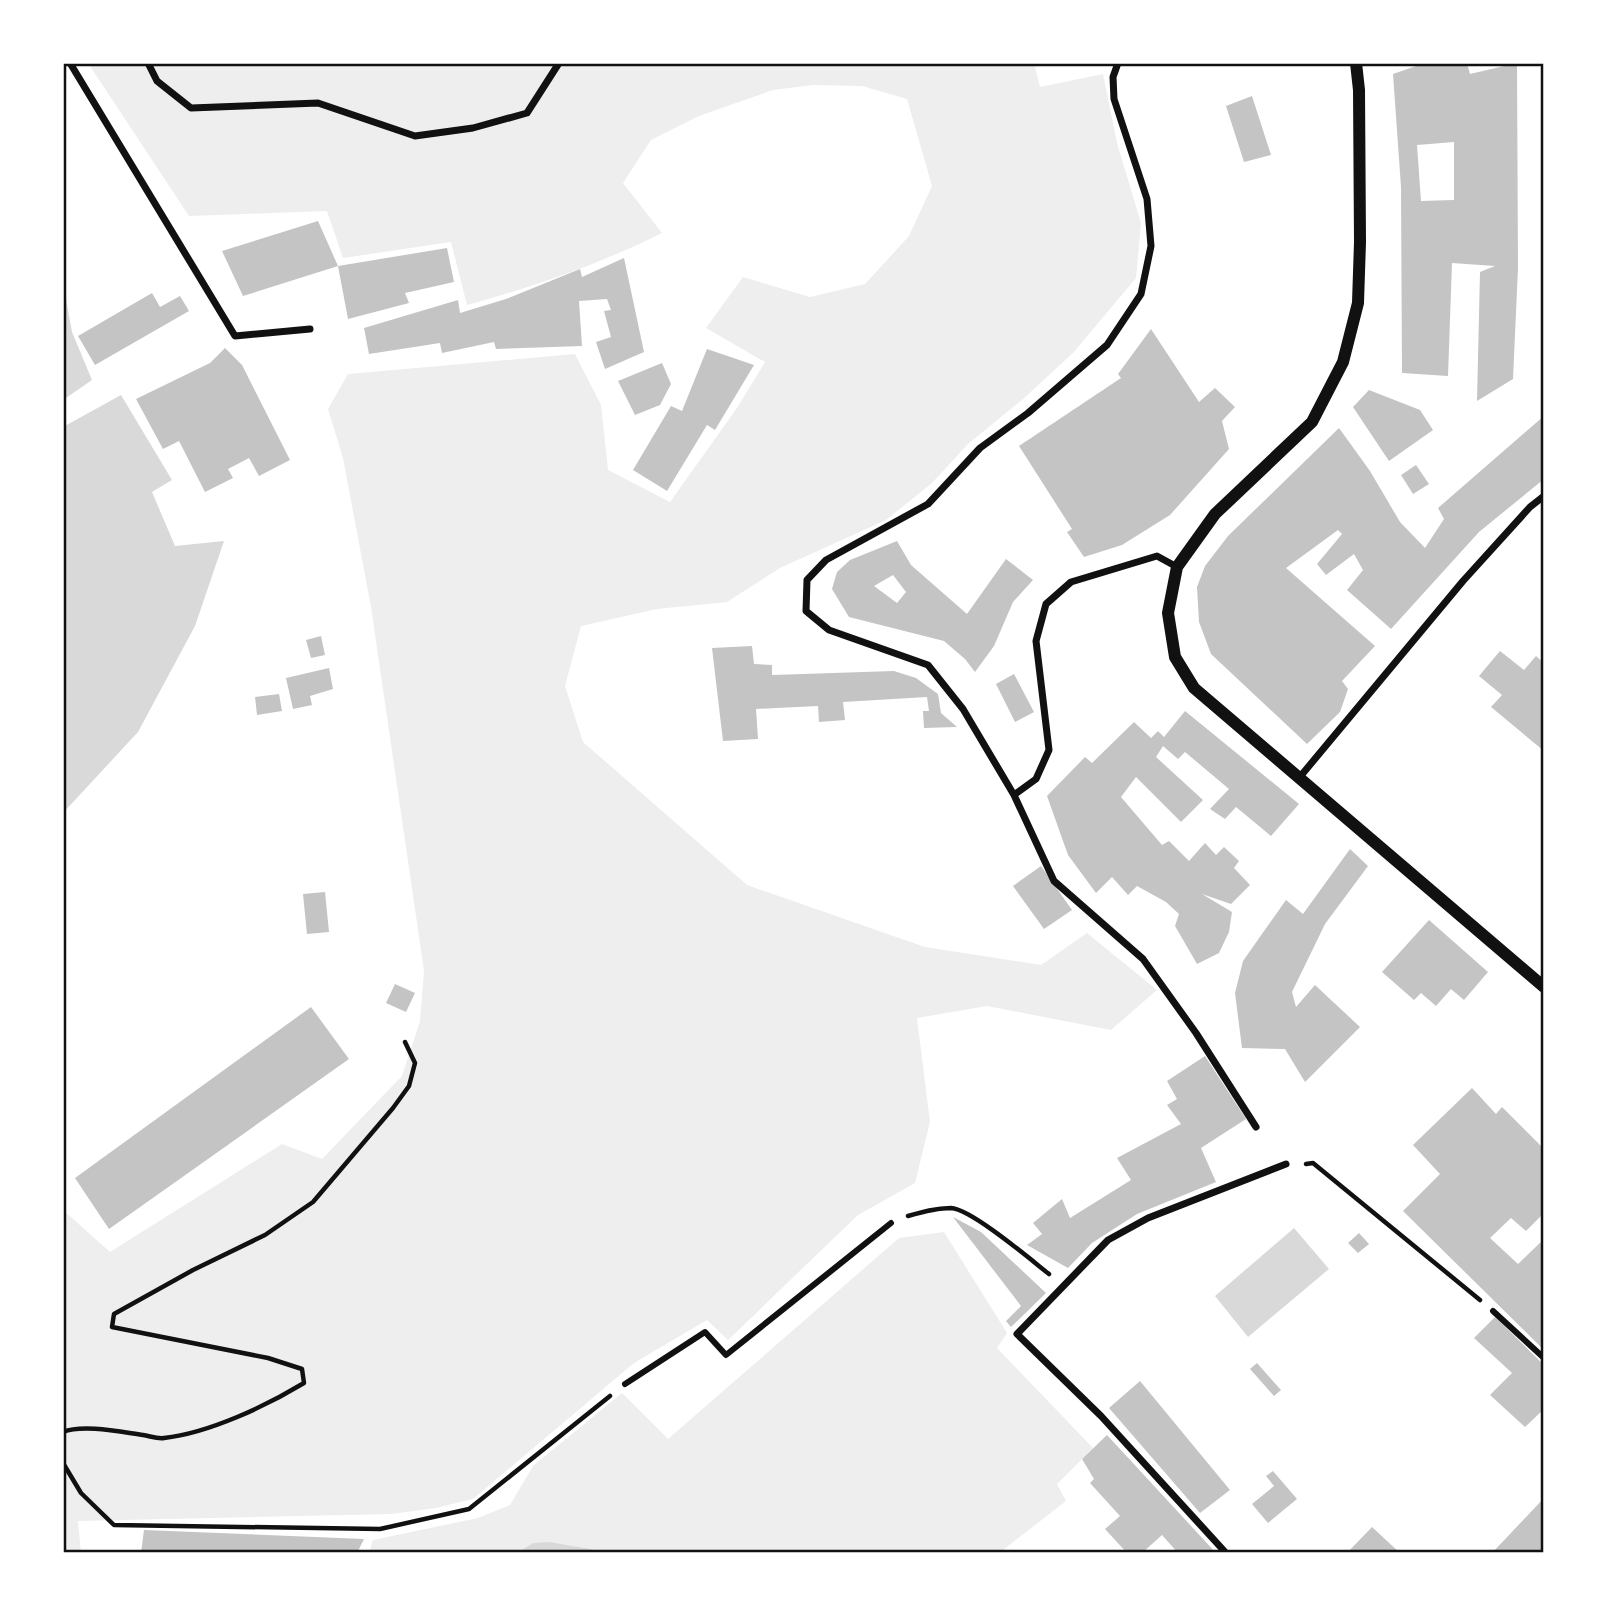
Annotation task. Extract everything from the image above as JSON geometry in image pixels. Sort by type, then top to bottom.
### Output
[{"type":"street","points":[[70,63],[235,336],[310,329]]},
{"type":"street","points":[[148,63],[157,81],[191,108],[318,103],[415,136],[474,128],[527,113],[559,63]]},
{"type":"street","points":[[1118,63],[1114,77],[1114,99],[1147,199],[1151,246],[1141,294],[1107,345],[1028,412],[980,448],[928,504],[826,560],[807,580],[806,611],[829,630],[928,665],[962,709],[1014,796],[1054,881],[1143,959],[1196,1032],[1256,1127]]},
{"type":"street","points":[[1356,63],[1359,90],[1358,303],[1343,362],[1312,422],[1215,514],[1177,567],[1168,613],[1175,657],[1194,688],[1544,987]]},
{"type":"street","points":[[1299,778],[1462,581],[1544,496]]},
{"type":"street","points":[[1014,796],[1036,779],[1049,750],[1036,641],[1046,604],[1071,582],[1157,556],[1177,567]]},
{"type":"street","points":[[1226,1553],[1101,1416],[1017,1334],[1108,1240],[1138,1223],[1286,1164]]},
{"type":"street","points":[[625,1384],[705,1332],[726,1355],[891,1223]]},
{"type":"street","points":[[1493,1311],[1544,1358]]},
{"type":"path","points":[[63,1432],[72,1428],[162,1438],[209,1427],[257,1409],[304,1383],[302,1369],[268,1358],[112,1327],[114,1314],[192,1270],[265,1235],[313,1202],[409,1086],[415,1063],[404,1042]]},
{"type":"path","points":[[1286,1164],[1313,1163],[1493,1311]]},
{"type":"path","points":[[891,1223],[923,1211],[953,1208],[988,1226],[1064,1285]]},
{"type":"path","points":[[63,1463],[82,1493],[114,1525],[380,1529],[469,1509],[625,1384]]},
{"type":"shaded area","points":[[88,63],[1034,63],[1040,87],[1103,74],[1117,143],[1141,223],[1136,278],[1073,353],[968,444],[932,483],[886,520],[780,568],[727,602],[657,609],[581,626],[565,686],[583,742],[747,885],[925,947],[1041,965],[1087,933],[1157,990],[1111,1030],[987,1006],[917,1018],[930,1122],[915,1183],[858,1215],[728,1340],[707,1320],[634,1363],[473,1499],[436,1508],[392,1514],[78,1521],[81,1553],[63,1553],[63,1210],[110,1252],[282,1144],[322,1159],[402,1076],[420,1021],[424,971],[371,607],[343,458],[328,409],[348,374],[575,354],[601,405],[608,470],[670,502],[737,408],[765,362],[706,328],[743,277],[810,297],[865,284],[909,236],[932,186],[907,99],[862,86],[813,85],[773,90],[699,116],[651,140],[623,183],[662,233],[566,274],[467,305],[451,242],[343,258],[327,211],[189,216]]},
{"type":"shaded area","points":[[63,282],[72,332],[92,380],[63,400]]},
{"type":"shaded area","points":[[121,395],[172,480],[152,492],[175,546],[224,541],[195,626],[138,732],[63,813],[63,427]]},
{"type":"shaded area","points":[[1294,1228],[1329,1269],[1248,1337],[1215,1296]]},
{"type":"shaded area","points":[[944,1232],[1007,1333],[997,1348],[1093,1448],[1057,1484],[1066,1501],[999,1553],[614,1553],[550,1542],[517,1553],[369,1553],[373,1540],[478,1518],[510,1505],[533,1466],[622,1393],[668,1439],[899,1238]]},
{"type":"shaded area","points":[[550,1542],[614,1553],[517,1553],[533,1543]]},
{"type":"building","points":[[1425,63],[1467,63],[1470,74],[1517,63],[1518,268],[1513,379],[1477,401],[1480,272],[1495,266],[1452,263],[1448,376],[1402,373],[1401,187],[1393,74]],"holes":[[[1454,142],[1454,200],[1421,201],[1417,145]]]},
{"type":"building","points":[[1252,96],[1271,155],[1244,162],[1226,106]]},
{"type":"building","points":[[318,221],[338,266],[243,296],[222,251]]},
{"type":"building","points":[[447,248],[454,282],[405,293],[409,303],[348,319],[338,266]]},
{"type":"building","points":[[624,258],[644,352],[605,369],[596,342],[611,337],[604,311],[611,310],[607,299],[579,301],[582,346],[496,349],[494,342],[442,353],[440,343],[369,354],[364,328],[458,300],[460,313],[506,299],[580,269],[582,277]]},
{"type":"building","points":[[152,293],[160,307],[180,296],[189,311],[95,365],[78,336]]},
{"type":"building","points":[[1151,329],[1199,402],[1215,388],[1235,407],[1222,421],[1229,449],[1170,515],[1122,545],[1084,557],[1067,532],[1072,529],[1019,446],[1121,378],[1118,374]]},
{"type":"building","points":[[225,348],[242,365],[290,460],[259,476],[249,458],[228,469],[233,478],[205,492],[179,441],[163,449],[136,399],[210,363]]},
{"type":"building","points":[[707,349],[754,365],[715,430],[707,425],[667,491],[633,470],[671,406],[682,411]]},
{"type":"building","points":[[662,363],[671,384],[660,405],[635,415],[618,381]]},
{"type":"building","points":[[1369,390],[1420,410],[1433,430],[1389,461],[1353,407]]},
{"type":"building","points":[[1544,416],[1544,479],[1479,532],[1391,629],[1347,590],[1363,570],[1354,554],[1326,575],[1317,564],[1342,534],[1338,530],[1286,568],[1375,646],[1342,681],[1348,689],[1340,712],[1307,744],[1211,654],[1199,622],[1197,587],[1205,566],[1228,536],[1339,428],[1370,471],[1400,522],[1425,548],[1444,519],[1438,508]]},
{"type":"building","points":[[1416,465],[1429,484],[1413,494],[1401,475]]},
{"type":"building","points":[[897,541],[911,565],[967,614],[1006,559],[1033,580],[1013,602],[994,646],[975,672],[965,659],[944,641],[849,617],[832,589],[837,572],[850,560]],"holes":[[[893,575],[906,592],[897,603],[874,586]]]},
{"type":"building","points":[[321,636],[325,655],[311,658],[306,640]]},
{"type":"building","points":[[752,646],[754,664],[772,665],[772,675],[894,671],[916,678],[938,694],[941,713],[957,727],[924,728],[923,711],[929,711],[927,697],[843,702],[845,720],[819,722],[818,706],[756,709],[758,739],[723,741],[712,648]]},
{"type":"building","points":[[1500,651],[1524,670],[1536,656],[1544,663],[1544,751],[1491,707],[1502,695],[1479,676]]},
{"type":"building","points":[[329,668],[333,689],[310,696],[312,705],[293,709],[286,678]]},
{"type":"building","points":[[1014,674],[1034,712],[1015,722],[996,684]]},
{"type":"building","points":[[279,694],[282,711],[257,715],[255,697]]},
{"type":"building","points":[[1185,711],[1299,804],[1271,836],[1236,807],[1225,819],[1210,809],[1229,789],[1185,752],[1178,759],[1163,746],[1156,757],[1203,800],[1181,822],[1136,777],[1121,797],[1162,845],[1169,841],[1189,861],[1205,843],[1216,855],[1224,847],[1239,861],[1234,868],[1250,885],[1231,904],[1202,894],[1232,912],[1229,932],[1219,953],[1197,964],[1175,926],[1179,914],[1166,902],[1137,886],[1128,895],[1112,877],[1096,893],[1068,855],[1047,796],[1085,757],[1092,763],[1134,722],[1151,738],[1158,731],[1164,737]]},
{"type":"building","points":[[1350,849],[1368,866],[1325,924],[1292,992],[1296,1007],[1315,985],[1360,1027],[1305,1082],[1285,1049],[1242,1048],[1235,993],[1243,961],[1286,900],[1303,914]]},
{"type":"building","points":[[1041,866],[1072,910],[1044,929],[1013,886]]},
{"type":"building","points":[[325,892],[329,932],[307,934],[303,894]]},
{"type":"building","points":[[1429,920],[1488,972],[1464,1000],[1451,989],[1436,1006],[1421,993],[1414,1000],[1382,972]]},
{"type":"building","points":[[395,984],[415,993],[406,1012],[386,1003]]},
{"type":"building","points":[[311,1007],[349,1059],[109,1229],[75,1178]]},
{"type":"building","points":[[1205,1056],[1246,1119],[1201,1148],[1216,1182],[1137,1214],[1092,1243],[1068,1268],[1027,1245],[1042,1234],[1033,1223],[1062,1199],[1070,1218],[1131,1180],[1117,1158],[1181,1124],[1167,1105],[1177,1099],[1167,1081]]},
{"type":"building","points":[[1472,1088],[1496,1114],[1502,1107],[1544,1149],[1544,1213],[1526,1231],[1511,1218],[1490,1238],[1518,1264],[1544,1239],[1544,1284],[1541,1286],[1544,1289],[1544,1350],[1403,1211],[1440,1174],[1413,1145]]},
{"type":"building","points":[[953,1217],[981,1232],[1046,1293],[1011,1327],[1006,1321],[1021,1306]]},
{"type":"building","points":[[1359,1233],[1369,1244],[1358,1253],[1348,1243]]},
{"type":"building","points":[[1495,1317],[1544,1365],[1544,1409],[1525,1427],[1490,1395],[1512,1373],[1474,1338]]},
{"type":"building","points":[[1257,1363],[1281,1390],[1274,1396],[1250,1369]]},
{"type":"building","points":[[1140,1381],[1230,1490],[1200,1513],[1109,1408]]},
{"type":"building","points":[[1107,1435],[1216,1553],[1178,1553],[1162,1535],[1142,1553],[1127,1553],[1105,1529],[1120,1516],[1090,1483],[1094,1479],[1082,1459]]},
{"type":"building","points":[[1273,1471],[1297,1499],[1268,1523],[1252,1504],[1274,1486],[1266,1476]]},
{"type":"building","points":[[1544,1498],[1544,1553],[1492,1553]]},
{"type":"building","points":[[1372,1527],[1400,1553],[1347,1553]]},
{"type":"building","points":[[144,1530],[364,1539],[357,1553],[141,1553]]}]
